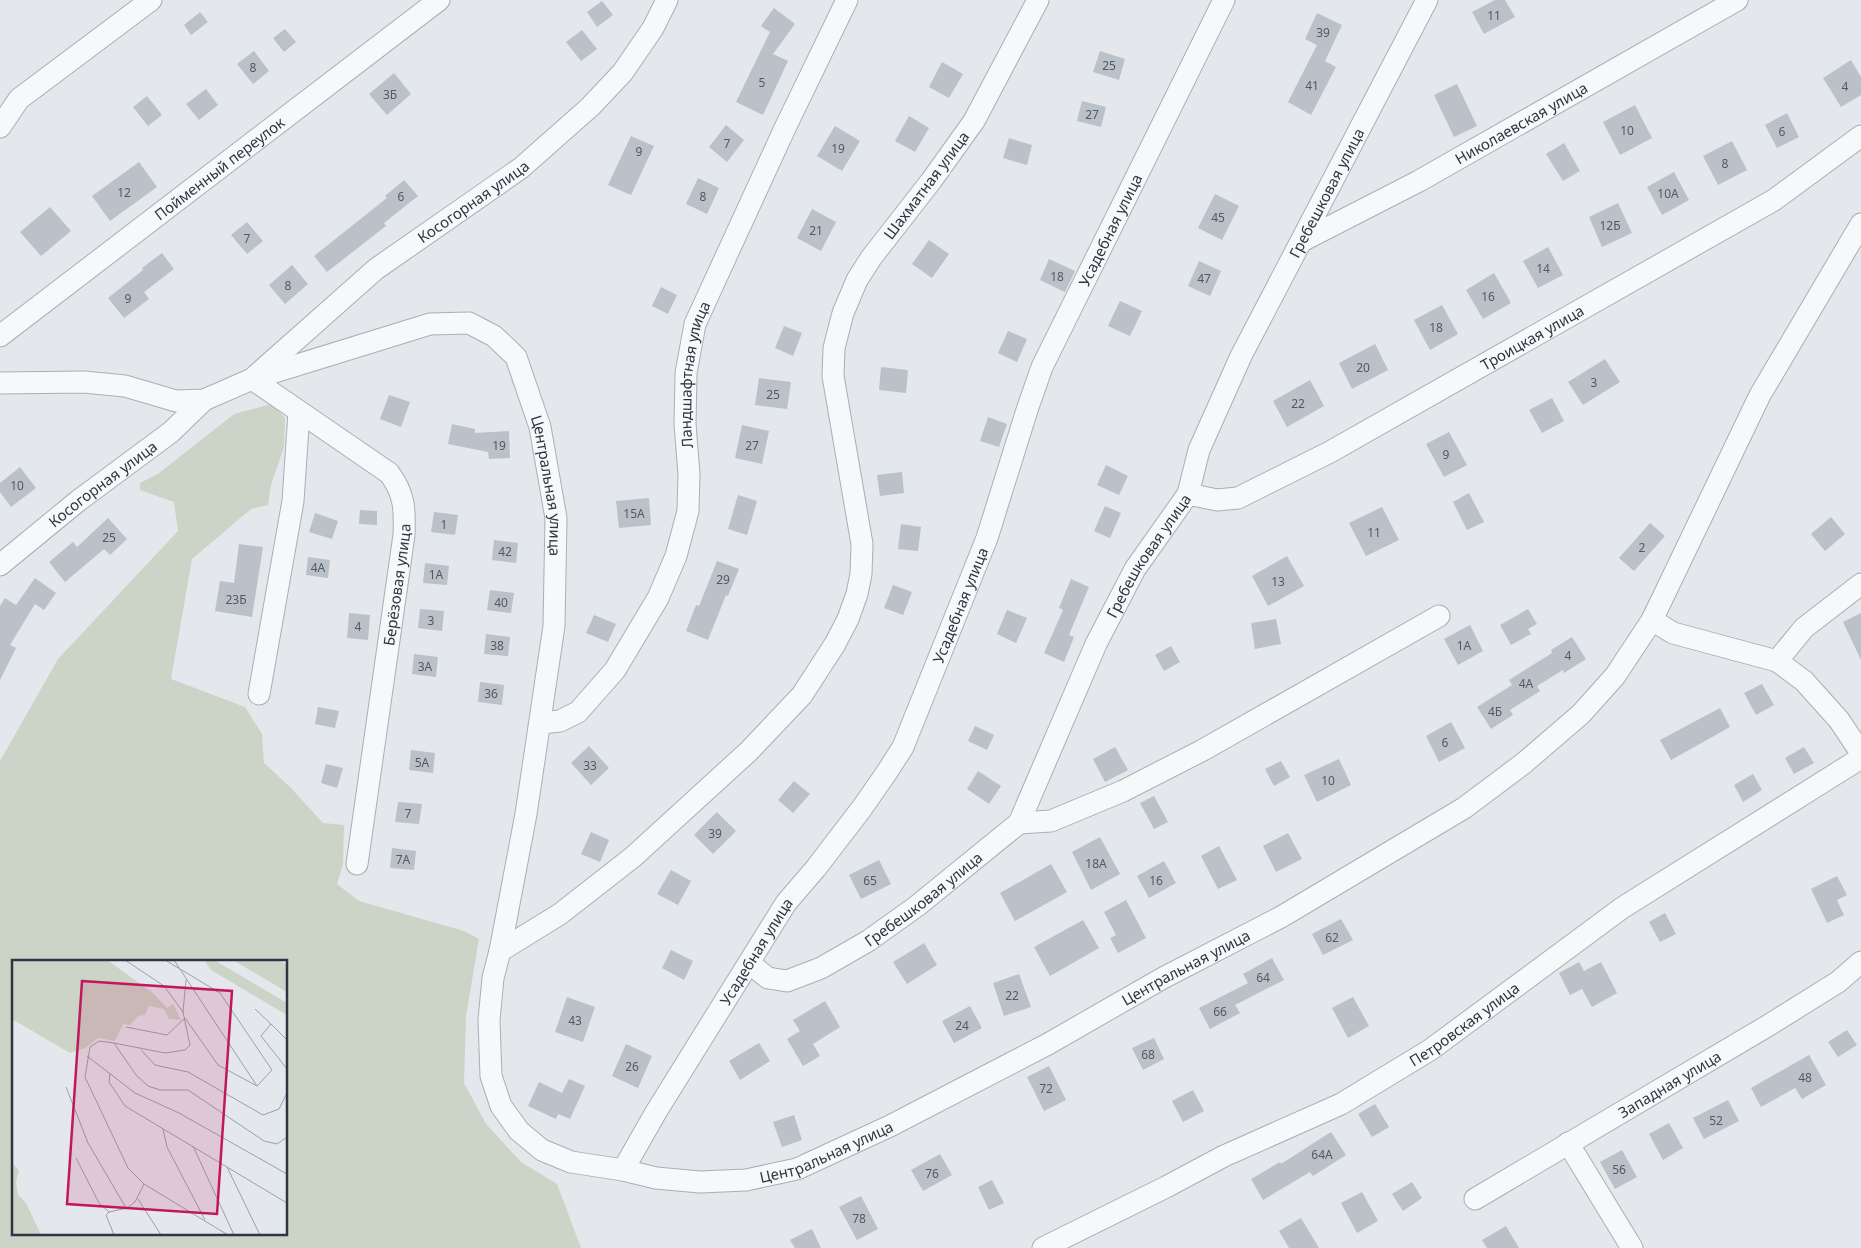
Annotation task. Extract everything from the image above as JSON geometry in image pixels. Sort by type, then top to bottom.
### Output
[{"type":"street","points":[[0,127],[19,99],[152,0]]},
{"type":"street","name":"Пойменный переулок","points":[[0,336],[439,0]]},
{"type":"street","name":"Косогорная улица","points":[[252,379],[376,269],[521,168],[590,106],[623,72],[653,28],[667,0]]},
{"type":"street","name":"Ландшафтная улица","points":[[541,723],[560,721],[578,712],[615,670],[662,590],[676,556],[688,512],[689,474],[685,424],[686,373],[695,324],[785,128],[847,0]]},
{"type":"street","name":"Шахматная улица","points":[[500,951],[560,914],[633,857],[749,751],[802,695],[835,644],[848,618],[856,594],[861,574],[862,544],[833,376],[834,348],[843,313],[857,280],[871,258],[931,181],[974,120],[1038,0]]},
{"type":"street","name":"Усадебная улица","points":[[623,1170],[656,1112],[750,964],[786,903],[816,868],[862,808],[903,746],[987,538],[1026,410],[1042,367],[1224,0]]},
{"type":"street","name":"Гребешковая улица","points":[[750,964],[768,978],[787,981],[822,968],[868,941],[917,906],[1019,823],[1096,644],[1135,569],[1188,494],[1199,450],[1240,356],[1302,242],[1427,0]]},
{"type":"street","name":"Николаевская улица","points":[[1302,242],[1419,181],[1737,0]]},
{"type":"street","name":"Троицкая улица","points":[[1188,494],[1217,500],[1238,498],[1330,452],[1774,200],[1861,136]]},
{"type":"street","name":"Центральная улица","points":[[204,400],[252,379],[430,324],[469,323],[494,336],[516,356],[540,427],[556,518],[554,626],[526,814],[500,951],[493,978],[489,1020],[491,1076],[501,1106],[519,1131],[542,1150],[571,1162],[623,1170],[656,1178],[700,1182],[746,1180],[796,1169],[890,1126],[1040,1048],[1163,978],[1281,917],[1464,808],[1524,763],[1581,714],[1615,676],[1652,620],[1760,396],[1861,224]]},
{"type":"street","name":"Берёзовая улица","points":[[252,379],[388,473],[399,486],[405,512],[404,535],[357,864]]},
{"type":"street","points":[[0,384],[92,383],[124,386],[176,401],[204,400]]},
{"type":"street","name":"Косогорная улица","points":[[0,565],[78,501],[171,432],[204,400]]},
{"type":"street","points":[[259,694],[292,501],[299,412]]},
{"type":"street","points":[[1777,661],[1804,628],[1861,584]]},
{"type":"street","points":[[1019,823],[1051,821],[1123,791],[1203,750],[1439,616]]},
{"type":"street","points":[[1652,620],[1673,633],[1777,661],[1804,681],[1839,720],[1860,751]]},
{"type":"street","name":"Петровская улица","points":[[1042,1248],[1166,1187],[1224,1156],[1341,1104],[1430,1050],[1622,908],[1860,751]]},
{"type":"street","name":"Западная улица","points":[[1475,1199],[1777,1020],[1838,982],[1861,962]]},
{"type":"street","points":[[1568,1143],[1632,1248]]},
{"type":"green space","points":[[272,404],[285,418],[284,447],[271,485],[268,505],[251,509],[192,559],[171,679],[245,707],[262,734],[264,763],[290,787],[323,823],[344,825],[343,864],[337,884],[359,901],[464,931],[479,939],[466,1016],[464,1083],[486,1124],[521,1162],[557,1184],[581,1248],[0,1248],[0,761],[58,659],[178,531],[174,502],[140,490],[140,483],[158,474],[234,414]]},
{"type":"building","points":[[1495,0],[1505,0],[1515,17],[1484,34],[1472,12]]},
{"type":"building","points":[[602,1],[613,15],[597,27],[587,12]]},
{"type":"building","points":[[774,8],[795,24],[773,54],[788,61],[763,115],[736,102],[770,32],[761,26]]},
{"type":"building","points":[[200,12],[208,22],[191,35],[184,25]]},
{"type":"building","points":[[1317,13],[1342,25],[1325,61],[1336,67],[1311,115],[1288,102],[1317,45],[1305,39]]},
{"type":"building","points":[[285,29],[296,42],[284,52],[273,38]]},
{"type":"building","points":[[582,30],[597,49],[581,61],[566,42]]},
{"type":"building","points":[[254,51],[269,71],[253,84],[237,64]]},
{"type":"building","points":[[1100,51],[1125,59],[1119,80],[1093,72]]},
{"type":"building","points":[[1851,60],[1861,77],[1861,95],[1841,107],[1823,78]]},
{"type":"building","points":[[942,62],[963,74],[949,98],[929,87]]},
{"type":"building","points":[[394,73],[411,94],[387,115],[369,94]]},
{"type":"building","points":[[1457,84],[1477,126],[1454,137],[1434,95]]},
{"type":"building","points":[[206,89],[218,105],[199,120],[186,104]]},
{"type":"building","points":[[147,96],[162,115],[148,126],[133,107]]},
{"type":"building","points":[[1082,101],[1106,107],[1101,127],[1077,121]]},
{"type":"building","points":[[1635,105],[1652,138],[1620,155],[1603,122]]},
{"type":"building","points":[[1787,113],[1799,137],[1777,148],[1765,125]]},
{"type":"building","points":[[909,116],[929,128],[915,152],[895,141]]},
{"type":"building","points":[[726,125],[744,140],[727,162],[709,147]]},
{"type":"building","points":[[835,126],[860,141],[842,171],[817,156]]},
{"type":"building","points":[[631,136],[654,146],[631,195],[608,185]]},
{"type":"building","points":[[1009,138],[1032,145],[1027,165],[1003,158]]},
{"type":"building","points":[[1732,141],[1747,170],[1718,185],[1703,156]]},
{"type":"building","points":[[1564,143],[1580,171],[1563,181],[1546,154]]},
{"type":"building","points":[[139,162],[157,187],[110,221],[92,196]]},
{"type":"building","points":[[1674,172],[1689,200],[1662,215],[1647,187]]},
{"type":"building","points":[[698,178],[719,188],[707,214],[686,204]]},
{"type":"building","points":[[404,180],[418,196],[384,223],[386,226],[327,272],[314,256],[387,198],[385,196]]},
{"type":"building","points":[[1215,194],[1239,206],[1222,240],[1198,228]]},
{"type":"building","points":[[1618,203],[1632,233],[1602,247],[1589,217]]},
{"type":"building","points":[[50,207],[71,231],[41,256],[20,232]]},
{"type":"building","points":[[812,209],[836,222],[821,251],[797,238]]},
{"type":"building","points":[[247,222],[263,241],[247,254],[231,235]]},
{"type":"building","points":[[929,240],[949,254],[932,278],[912,264]]},
{"type":"building","points":[[1548,247],[1563,275],[1538,288],[1523,261]]},
{"type":"building","points":[[162,253],[174,269],[144,292],[149,299],[124,318],[108,298]]},
{"type":"building","points":[[1049,259],[1075,271],[1065,292],[1040,280]]},
{"type":"building","points":[[1199,261],[1221,271],[1210,296],[1188,286]]},
{"type":"building","points":[[292,265],[308,284],[285,304],[269,285]]},
{"type":"building","points":[[1494,273],[1511,303],[1483,319],[1466,290]]},
{"type":"building","points":[[661,287],[677,295],[668,314],[652,306]]},
{"type":"building","points":[[1120,301],[1142,311],[1130,336],[1108,326]]},
{"type":"building","points":[[1442,305],[1458,334],[1430,350],[1414,320]]},
{"type":"building","points":[[784,326],[802,333],[793,356],[775,348]]},
{"type":"building","points":[[1008,331],[1027,339],[1017,362],[998,353]]},
{"type":"building","points":[[1375,344],[1388,370],[1352,389],[1339,363]]},
{"type":"building","points":[[1605,359],[1620,382],[1583,405],[1568,382]]},
{"type":"building","points":[[881,367],[908,370],[906,393],[879,390]]},
{"type":"building","points":[[759,378],[791,382],[787,409],[755,405]]},
{"type":"building","points":[[1310,380],[1324,406],[1287,427],[1273,401]]},
{"type":"building","points":[[389,395],[410,402],[401,427],[380,419]]},
{"type":"building","points":[[1552,398],[1564,421],[1542,433],[1529,410]]},
{"type":"building","points":[[988,417],[1007,424],[999,447],[980,441]]},
{"type":"building","points":[[452,424],[475,429],[475,433],[509,431],[510,458],[489,459],[488,452],[448,444]]},
{"type":"building","points":[[742,425],[769,431],[762,464],[735,458]]},
{"type":"building","points":[[1449,432],[1467,465],[1444,477],[1426,444]]},
{"type":"building","points":[[1106,465],[1128,476],[1119,495],[1097,485]]},
{"type":"building","points":[[20,467],[36,488],[11,507],[0,492],[0,483]]},
{"type":"building","points":[[902,472],[904,493],[880,496],[877,475]]},
{"type":"building","points":[[1469,493],[1484,522],[1467,530],[1453,502]]},
{"type":"building","points":[[738,495],[757,501],[747,535],[728,529]]},
{"type":"building","points":[[649,498],[651,525],[619,528],[616,501]]},
{"type":"building","points":[[1105,506],[1121,513],[1110,538],[1094,531]]},
{"type":"building","points":[[1382,507],[1399,540],[1366,556],[1349,523]]},
{"type":"building","points":[[360,510],[377,511],[377,525],[359,524]]},
{"type":"building","points":[[434,512],[458,515],[455,535],[431,532]]},
{"type":"building","points":[[315,513],[338,521],[332,539],[309,532]]},
{"type":"building","points":[[1831,517],[1845,534],[1825,551],[1811,534]]},
{"type":"building","points":[[108,518],[127,539],[110,555],[104,549],[65,582],[49,562],[73,542],[77,547]]},
{"type":"building","points":[[1650,523],[1665,536],[1634,571],[1619,558]]},
{"type":"building","points":[[901,524],[921,527],[918,551],[898,549]]},
{"type":"building","points":[[494,540],[518,543],[516,563],[492,560]]},
{"type":"building","points":[[239,544],[263,547],[252,617],[215,611],[220,581],[234,583]]},
{"type":"building","points":[[1287,556],[1304,586],[1268,606],[1252,576]]},
{"type":"building","points":[[308,557],[330,560],[328,578],[306,575]]},
{"type":"building","points":[[717,561],[739,569],[728,596],[726,595],[708,640],[686,631],[696,605],[699,606]]},
{"type":"building","points":[[425,563],[449,566],[447,585],[423,583]]},
{"type":"building","points":[[35,578],[56,593],[44,610],[35,604],[10,645],[16,648],[0,680],[0,606],[5,598],[16,605]]},
{"type":"building","points":[[1071,579],[1089,587],[1069,635],[1074,637],[1064,662],[1044,653],[1063,610],[1059,608]]},
{"type":"building","points":[[893,585],[912,592],[903,615],[884,608]]},
{"type":"building","points":[[490,590],[514,593],[511,613],[487,610]]},
{"type":"building","points":[[420,609],[444,611],[442,631],[418,628]]},
{"type":"building","points":[[1528,609],[1537,624],[1528,629],[1531,634],[1511,645],[1500,625]]},
{"type":"building","points":[[1007,610],[1027,618],[1016,643],[997,634]]},
{"type":"building","points":[[349,613],[370,615],[368,640],[347,638]]},
{"type":"building","points":[[1861,613],[1861,660],[1843,622]]},
{"type":"building","points":[[594,615],[616,624],[608,642],[586,633]]},
{"type":"building","points":[[1276,619],[1281,644],[1255,649],[1251,623]]},
{"type":"building","points":[[1470,625],[1483,651],[1458,665],[1444,639]]},
{"type":"building","points":[[486,634],[510,637],[508,656],[484,654]]},
{"type":"building","points":[[1572,637],[1586,659],[1564,673],[1563,670],[1537,686],[1540,691],[1510,710],[1513,715],[1491,729],[1477,707],[1512,685],[1509,680],[1552,653],[1551,650]]},
{"type":"building","points":[[1171,646],[1180,662],[1164,671],[1155,655]]},
{"type":"building","points":[[414,654],[438,657],[436,677],[412,674]]},
{"type":"building","points":[[480,682],[504,685],[502,705],[478,702]]},
{"type":"building","points":[[1762,684],[1774,705],[1756,715],[1744,693]]},
{"type":"building","points":[[318,707],[339,711],[335,728],[315,724]]},
{"type":"building","points":[[1720,708],[1730,727],[1671,760],[1660,740]]},
{"type":"building","points":[[1451,722],[1465,748],[1439,762],[1426,736]]},
{"type":"building","points":[[975,726],[994,735],[987,750],[968,741]]},
{"type":"building","points":[[589,746],[609,768],[591,785],[571,763]]},
{"type":"building","points":[[1115,747],[1128,770],[1105,782],[1093,759]]},
{"type":"building","points":[[1804,747],[1814,763],[1794,774],[1785,758]]},
{"type":"building","points":[[411,750],[435,753],[433,773],[409,770]]},
{"type":"building","points":[[1339,759],[1351,785],[1317,802],[1304,775]]},
{"type":"building","points":[[1281,761],[1290,777],[1274,786],[1265,769]]},
{"type":"building","points":[[326,764],[343,768],[337,788],[321,783]]},
{"type":"building","points":[[978,771],[1001,786],[989,804],[967,789]]},
{"type":"building","points":[[1753,774],[1762,790],[1743,802],[1734,785]]},
{"type":"building","points":[[794,781],[810,794],[793,813],[778,800]]},
{"type":"building","points":[[1154,796],[1168,822],[1154,829],[1140,803]]},
{"type":"building","points":[[398,802],[422,804],[419,824],[395,822]]},
{"type":"building","points":[[717,812],[736,831],[713,854],[694,835]]},
{"type":"building","points":[[591,832],[609,840],[600,862],[581,854]]},
{"type":"building","points":[[1288,833],[1302,859],[1276,872],[1263,846]]},
{"type":"building","points":[[1100,837],[1120,874],[1091,890],[1072,852]]},
{"type":"building","points":[[1219,846],[1237,880],[1218,889],[1201,856]]},
{"type":"building","points":[[392,848],[416,851],[414,870],[390,868]]},
{"type":"building","points":[[879,860],[891,884],[861,899],[849,875]]},
{"type":"building","points":[[1164,861],[1176,883],[1149,898],[1137,876]]},
{"type":"building","points":[[1051,864],[1067,892],[1015,921],[1000,893]]},
{"type":"building","points":[[671,870],[691,881],[678,905],[657,894]]},
{"type":"building","points":[[1837,876],[1847,895],[1837,900],[1844,915],[1827,923],[1811,889]]},
{"type":"building","points":[[1126,900],[1146,938],[1118,953],[1110,938],[1116,935],[1104,912]]},
{"type":"building","points":[[1665,913],[1676,934],[1660,942],[1649,922]]},
{"type":"building","points":[[1341,919],[1353,940],[1323,955],[1312,934]]},
{"type":"building","points":[[1083,920],[1099,948],[1050,976],[1034,947]]},
{"type":"building","points":[[924,943],[937,965],[907,984],[893,962]]},
{"type":"building","points":[[671,950],[693,961],[684,980],[662,968]]},
{"type":"building","points":[[1272,958],[1284,980],[1235,1005],[1240,1013],[1210,1029],[1199,1008],[1248,983],[1243,974]]},
{"type":"building","points":[[1579,962],[1584,971],[1601,962],[1617,993],[1592,1007],[1582,989],[1570,995],[1559,973]]},
{"type":"building","points":[[1019,974],[1031,1007],[1004,1016],[993,983]]},
{"type":"building","points":[[567,997],[595,1007],[583,1042],[555,1032]]},
{"type":"building","points":[[1353,997],[1369,1026],[1348,1038],[1332,1008]]},
{"type":"building","points":[[825,1001],[840,1027],[813,1044],[820,1056],[803,1066],[787,1039],[800,1031],[793,1020]]},
{"type":"building","points":[[970,1006],[982,1028],[954,1043],[942,1021]]},
{"type":"building","points":[[1847,1030],[1857,1045],[1838,1057],[1828,1042]]},
{"type":"building","points":[[1154,1038],[1164,1059],[1143,1070],[1132,1048]]},
{"type":"building","points":[[759,1043],[770,1061],[740,1080],[729,1061]]},
{"type":"building","points":[[626,1044],[652,1056],[638,1088],[612,1076]]},
{"type":"building","points":[[1809,1055],[1826,1085],[1802,1099],[1795,1088],[1761,1107],[1751,1088]]},
{"type":"building","points":[[1049,1066],[1066,1100],[1044,1111],[1027,1077]]},
{"type":"building","points":[[569,1079],[585,1086],[570,1119],[558,1114],[556,1119],[528,1106],[539,1082],[562,1093]]},
{"type":"building","points":[[1193,1090],[1204,1111],[1183,1122],[1172,1101]]},
{"type":"building","points":[[1728,1100],[1739,1121],[1704,1139],[1693,1118]]},
{"type":"building","points":[[1375,1104],[1389,1127],[1372,1137],[1358,1114]]},
{"type":"building","points":[[794,1115],[802,1140],[782,1147],[773,1122]]},
{"type":"building","points":[[1669,1123],[1683,1148],[1663,1160],[1649,1134]]},
{"type":"building","points":[[1331,1132],[1346,1155],[1313,1176],[1310,1172],[1263,1200],[1251,1179],[1280,1162],[1281,1164]]},
{"type":"building","points":[[1622,1150],[1637,1177],[1615,1189],[1600,1162]]},
{"type":"building","points":[[940,1154],[952,1175],[923,1191],[911,1170]]},
{"type":"building","points":[[992,1180],[1004,1203],[989,1210],[978,1187]]},
{"type":"building","points":[[1412,1182],[1422,1198],[1403,1211],[1392,1194]]},
{"type":"building","points":[[1362,1192],[1378,1221],[1357,1233],[1341,1203]]},
{"type":"building","points":[[861,1196],[878,1229],[857,1240],[839,1207]]},
{"type":"building","points":[[1301,1218],[1319,1248],[1289,1248],[1279,1231]]},
{"type":"building","points":[[1506,1226],[1519,1248],[1487,1248],[1482,1240]]},
{"type":"building","points":[[812,1229],[821,1248],[795,1248],[790,1240]]}]
